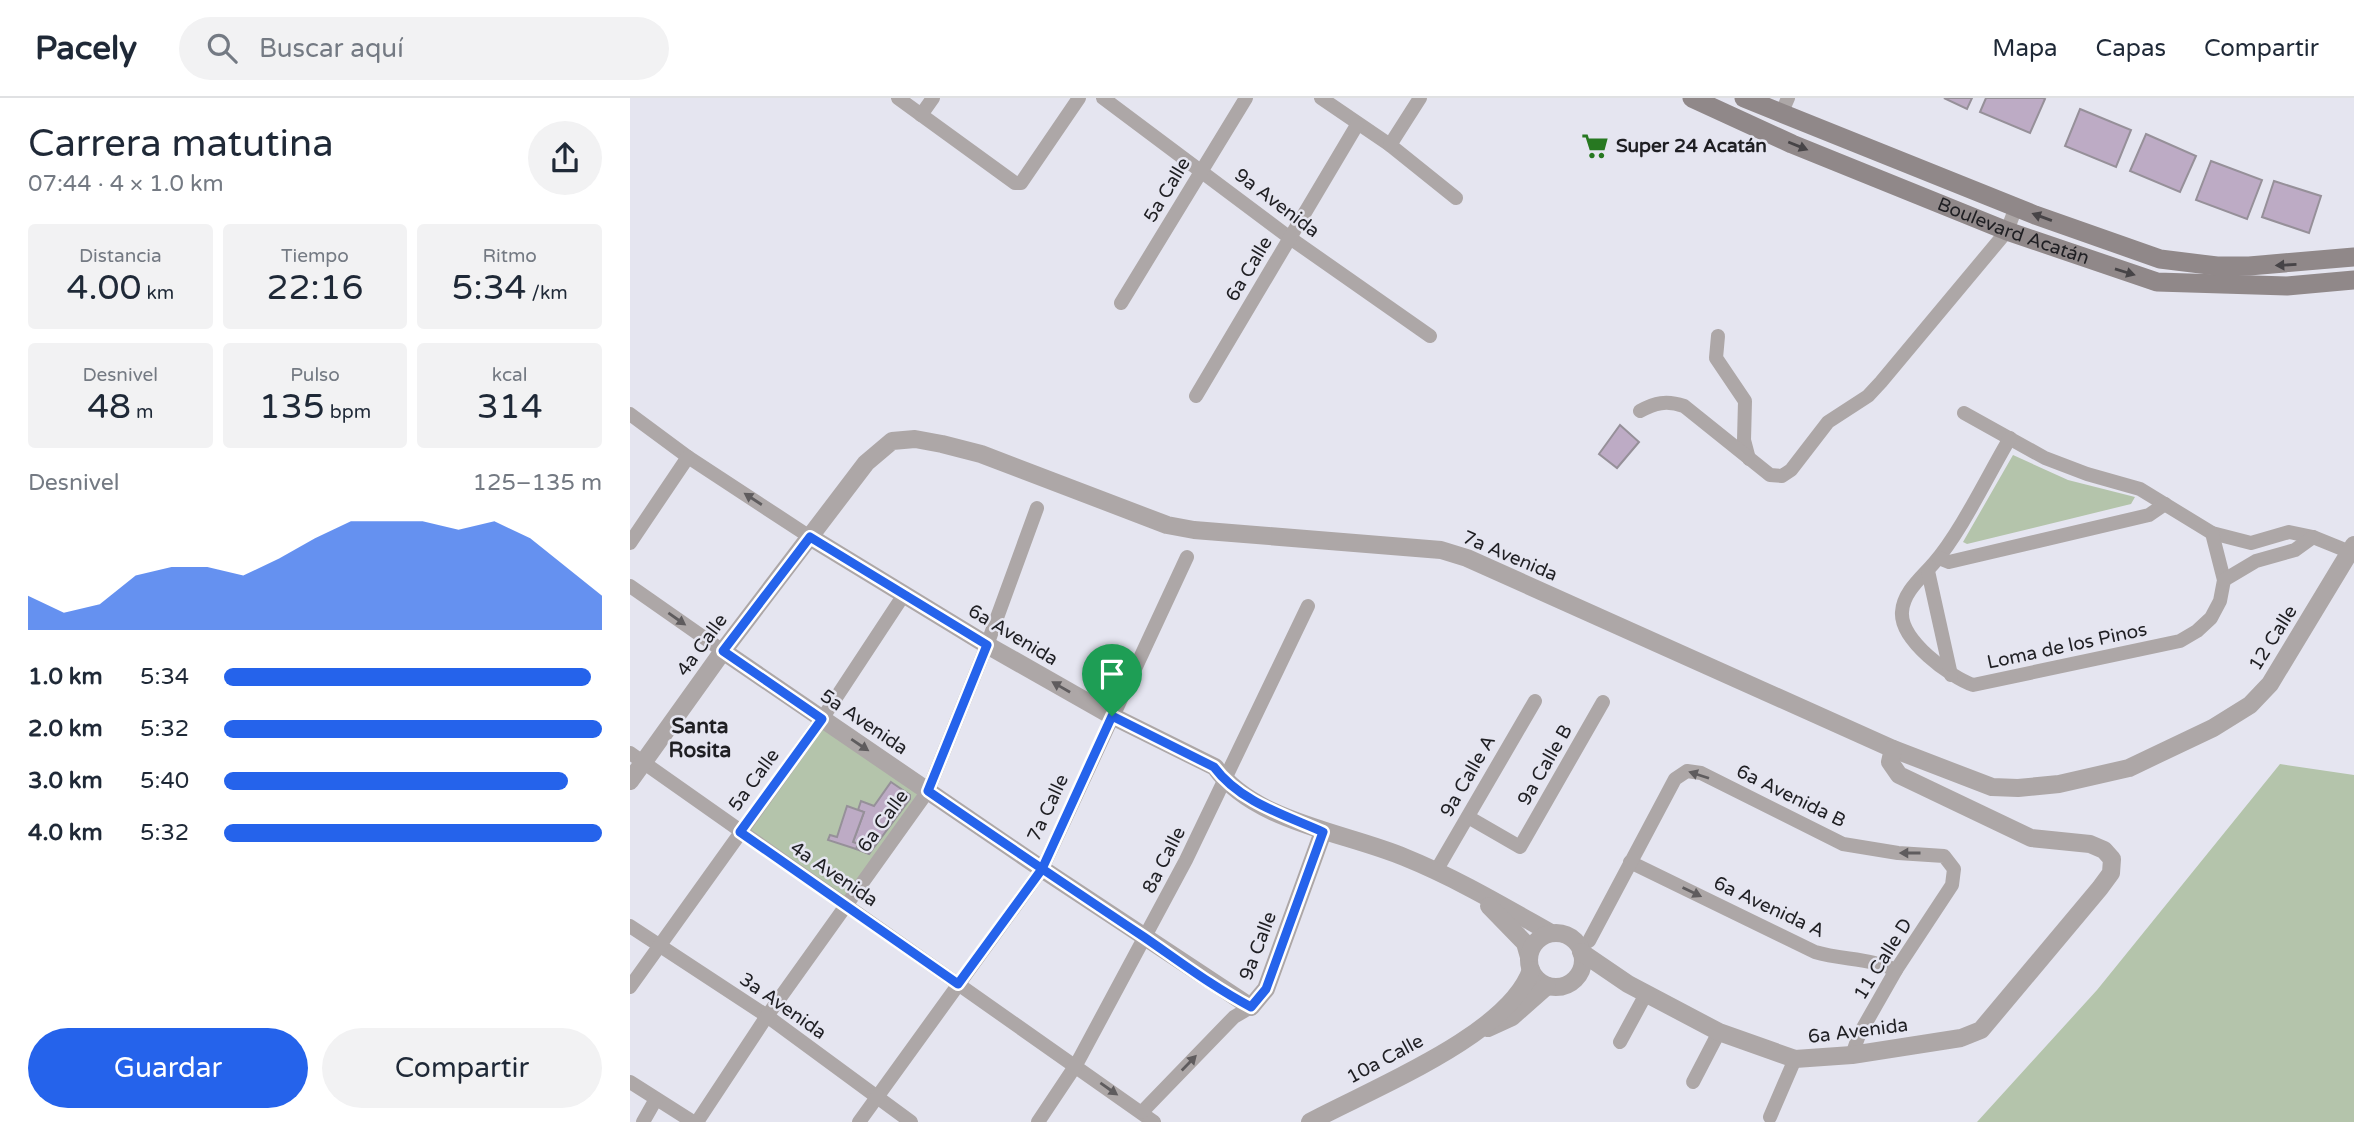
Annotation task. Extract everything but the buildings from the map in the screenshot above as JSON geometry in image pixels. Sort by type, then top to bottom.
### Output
[{"type":"main road","name":"Boulevard Acatán","points":[[1692,98],[1792,144],[2007,231],[2157,282],[2275,286],[2354,280]]},
{"type":"main road","name":"Boulevard Acatán","points":[[1744,98],[1784,106],[2016,208],[2160,259],[2186,264],[2260,266],[2354,257]]},
{"type":"street","points":[[898,98],[1015,183],[1021,183],[1079,98]]},
{"type":"street","points":[[921,115],[933,98]]},
{"type":"street","name":"9a Avenida","points":[[1102,98],[1290,238],[1430,336]]},
{"type":"street","name":"5a Calle","points":[[1121,303],[1246,98]]},
{"type":"street","points":[[1321,98],[1390,145],[1456,198]]},
{"type":"street","points":[[1390,145],[1420,98]]},
{"type":"street","name":"6a Calle","points":[[1196,396],[1357,125]]},
{"type":"street","points":[[1640,411],[1656,403],[1672,402],[1684,406],[1770,475],[1782,476],[1791,470],[1828,422],[1868,396],[1881,382],[2007,231],[2016,208]]},
{"type":"street","points":[[1718,336],[1716,358],[1745,401],[1744,440],[1749,459]]},
{"type":"street","points":[[1964,413],[2045,458],[2087,474],[2140,489],[2212,533],[2250,543],[2289,532],[2352,549]]},
{"type":"street","name":"6a Avenida","points":[[630,414],[688,457],[810,537],[987,645],[1112,716],[1214,767],[1225,781],[1249,799],[1323,832],[1369,844],[1436,871],[1551,933]]},
{"type":"street","name":"Loma de los Pinos","points":[[2010,438],[1939,558],[1904,600],[1903,624],[1911,638],[1951,675],[1973,685],[2180,642],[2211,618],[2220,601],[2224,580]]},
{"type":"street","name":"7a Avenida","points":[[810,537],[866,463],[883,447],[902,439],[942,444],[981,454],[1167,525],[1194,530],[1441,550],[1466,558],[1893,749],[1992,787],[2059,784],[2129,768]]},
{"type":"street","points":[[630,543],[688,457]]},
{"type":"street","points":[[1939,558],[1948,562],[2149,515],[2165,504]]},
{"type":"street","name":"6a Calle","points":[[695,1122],[767,1016],[928,791],[987,645],[1037,508]]},
{"type":"street","points":[[2212,533],[2224,580],[2256,561],[2295,550],[2314,537]]},
{"type":"street","name":"4a Calle","points":[[630,781],[637,757],[810,537]]},
{"type":"street","points":[[2250,543],[2256,561]]},
{"type":"street","name":"12 Calle","points":[[2129,768],[2213,728],[2257,699],[2270,684],[2352,549]]},
{"type":"street","name":"7a Calle","points":[[859,1122],[1042,869],[1187,557]]},
{"type":"street","points":[[1928,571],[1951,675]]},
{"type":"street","name":"5a Avenida","points":[[630,586],[1042,869],[1251,1007]]},
{"type":"street","name":"5a Calle","points":[[630,987],[822,719],[905,593]]},
{"type":"street","name":"8a Calle","points":[[1038,1122],[1076,1065],[1144,937],[1225,781],[1308,606]]},
{"type":"street","name":"9a Calle A","points":[[1436,871],[1535,701]]},
{"type":"street","name":"9a Calle B","points":[[1468,817],[1520,847],[1603,702]]},
{"type":"street","name":"6a Avenida","points":[[1585,946],[1628,984],[1646,994],[1719,1032],[1795,1059],[1852,1055],[1961,1038],[1981,1030],[2100,888],[2111,873],[2112,861],[2105,850],[2092,844],[2031,838],[1899,775],[1890,762],[1893,749]]},
{"type":"street","name":"4a Avenida","points":[[637,757],[1154,1122]]},
{"type":"street","name":"6a Avenida B","points":[[1630,862],[1675,779],[1687,771],[1701,773],[1843,844],[1898,853],[1938,853],[1948,859],[1954,869],[1952,885]]},
{"type":"street","name":"9a Calle","points":[[1142,1112],[1234,1017],[1251,1007],[1266,989],[1323,832]]},
{"type":"street","points":[[1585,946],[1567,935],[1551,933],[1536,941],[1530,963],[1534,977],[1548,986],[1563,986],[1577,976],[1585,946],[1630,862]]},
{"type":"street","name":"6a Avenida A","points":[[1630,862],[1815,952],[1833,957],[1867,960],[1896,970]]},
{"type":"street","name":"11 Calle D","points":[[1852,1055],[1853,1047],[1896,970],[1952,885]]},
{"type":"street","name":"6a Avenida","points":[[1469,887],[1518,933],[1525,943],[1530,963]]},
{"type":"street","name":"3a Avenida","points":[[630,926],[767,1016],[911,1122]]},
{"type":"street","name":"10a Calle","points":[[1310,1122],[1414,1069],[1478,1030],[1522,991],[1530,963]]},
{"type":"street","name":"6a Avenida","points":[[1577,976],[1592,975],[1628,984]]},
{"type":"street","name":"10a Calle","points":[[1478,1030],[1512,1017],[1548,986]]},
{"type":"street","points":[[1620,1042],[1646,994]]},
{"type":"street","points":[[1693,1082],[1719,1032]]},
{"type":"street","points":[[1770,1117],[1795,1059]]},
{"type":"street","points":[[630,1082],[695,1122]]},
{"type":"street","points":[[643,1122],[656,1099]]},
{"type":"green space","points":[[2013,455],[2068,480],[2135,497],[2131,504],[1967,544],[1963,542]]},
{"type":"green space","points":[[822,719],[928,791],[845,906],[740,832]]},
{"type":"green space","points":[[2280,764],[2354,775],[2354,1122],[1977,1122],[2097,990]]},
{"type":"place","name":"Super 24 Acatán","points":[[1595,146]]},
{"type":"district","name":"Santa Rosita","points":[[700,738]]},
{"type":"route","points":[[1112,716],[1042,869],[958,984],[740,832],[822,719],[723,651],[810,537],[987,645],[928,791],[1042,869],[1228,994],[1251,1007],[1259,1001],[1266,989],[1323,832],[1249,799],[1225,781],[1214,767],[1112,716]]}]
